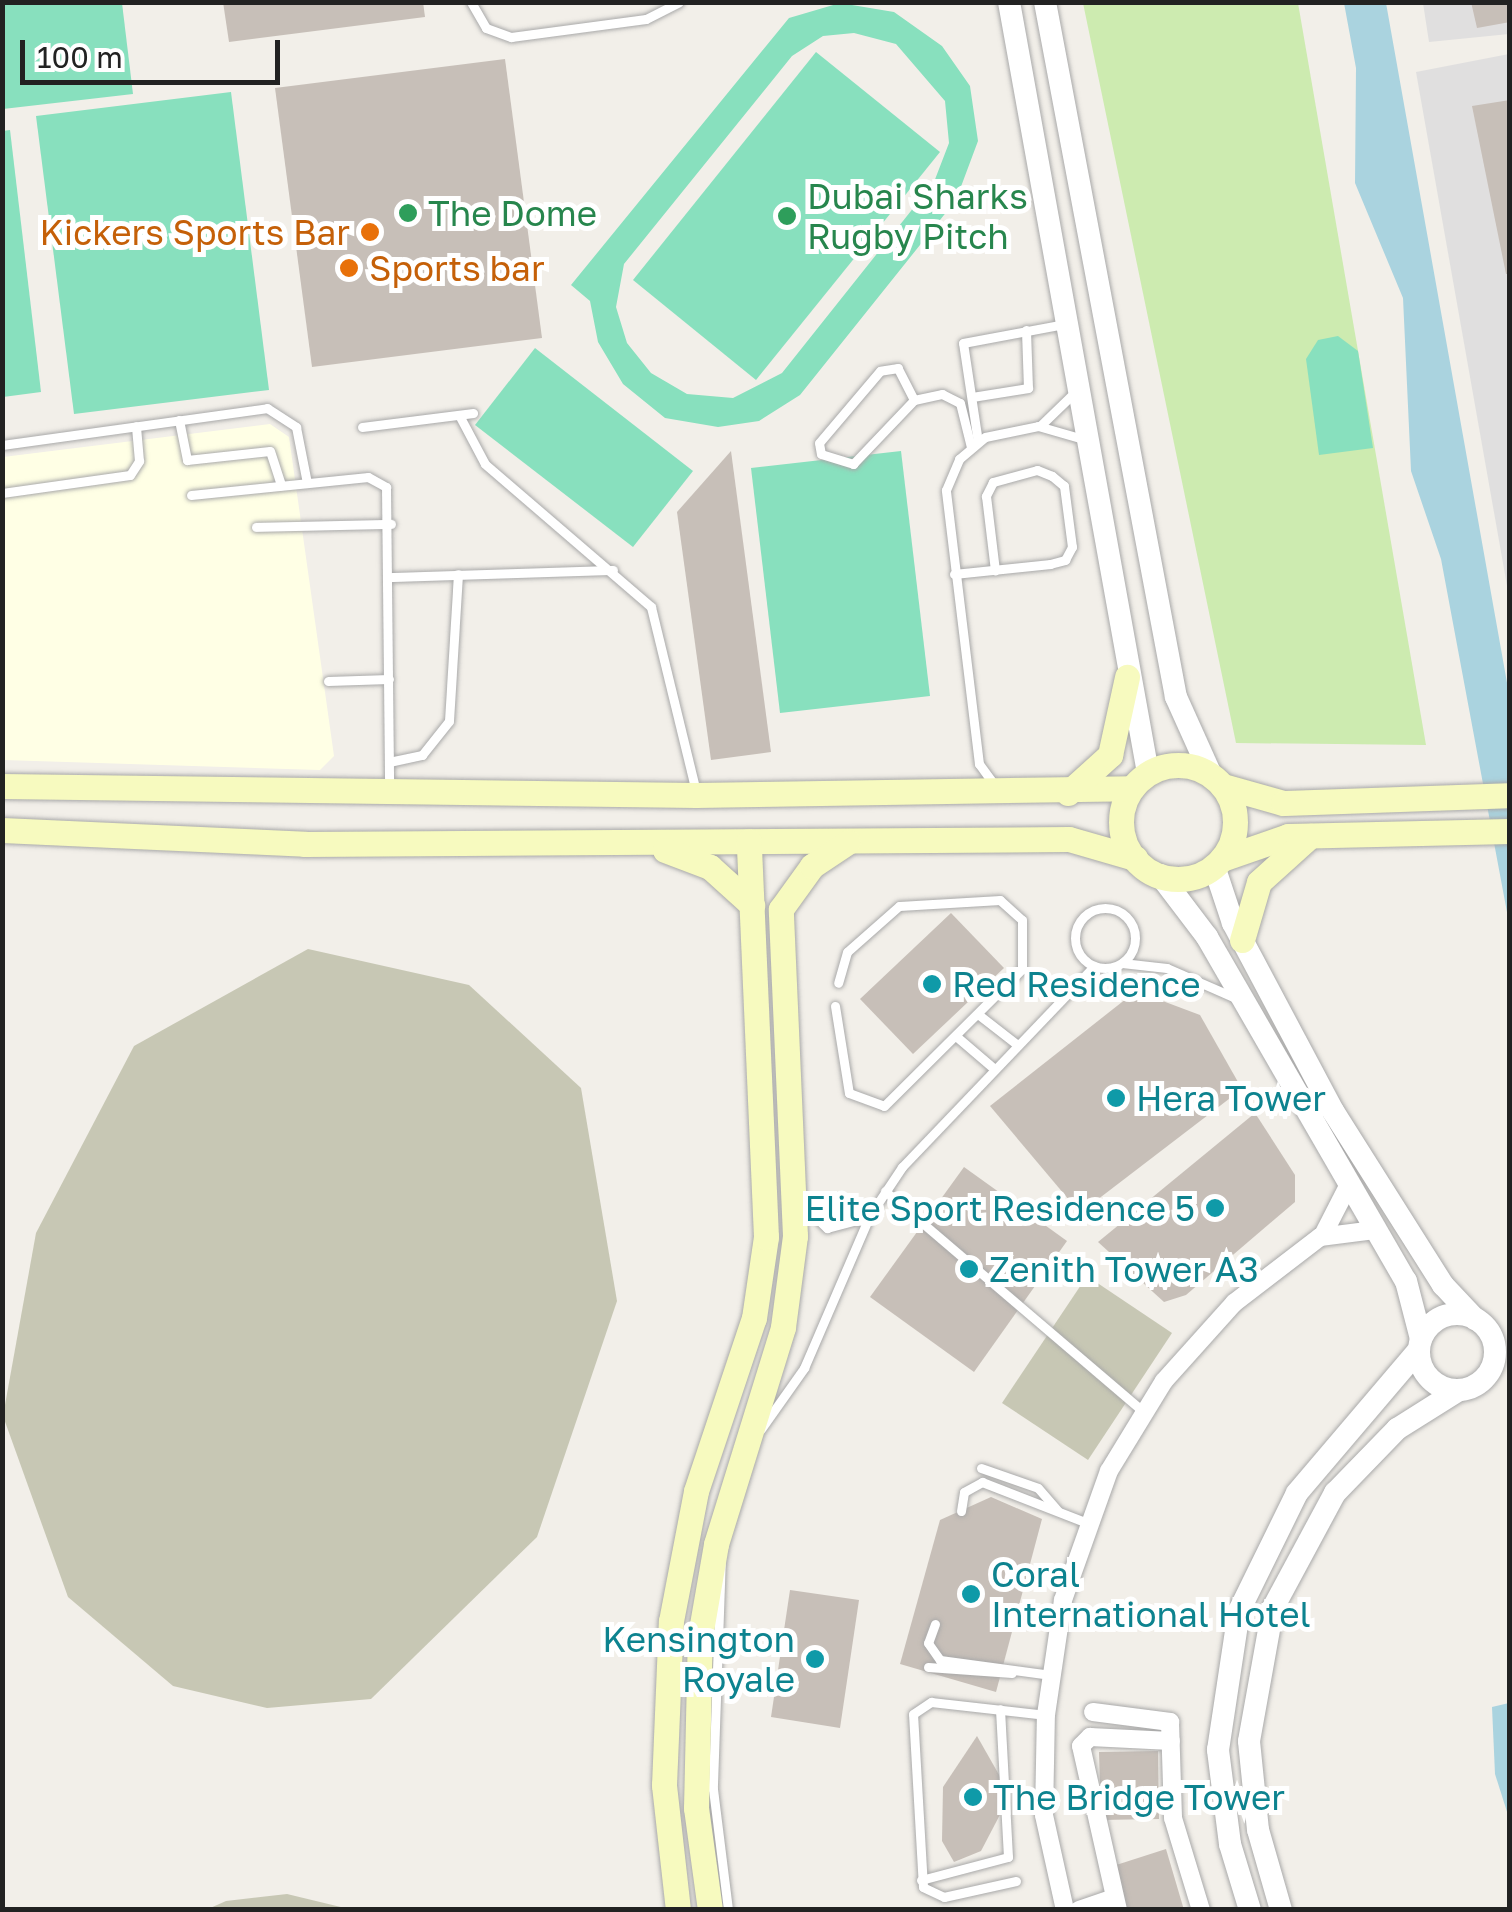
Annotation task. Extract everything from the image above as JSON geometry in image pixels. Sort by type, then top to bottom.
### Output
[{"type":"main road","points":[[1068,793],[1110,756],[1127,678]]},
{"type":"main road","points":[[2,786],[696,795],[1068,793],[1140,780],[1187,765],[1217,781],[1283,803],[1510,795]]},
{"type":"main road","points":[[1135,858],[1122,831],[1140,780]]},
{"type":"main road","points":[[1217,781],[1235,831],[1218,862]]},
{"type":"main road","points":[[2,830],[655,847],[750,841],[1069,839],[1135,858],[1160,875],[1188,878],[1218,862],[1311,835],[1510,831]]},
{"type":"main road","points":[[1242,940],[1259,882],[1311,835]]},
{"type":"main road","points":[[678,1910],[664,1785],[671,1621],[696,1490],[754,1318],[766,1236],[750,841]]},
{"type":"main road","points":[[721,1904],[694,1722],[716,1544],[784,1327],[794,1190],[781,909],[812,866],[848,842]]},
{"type":"main road","points":[[655,847],[710,867],[752,905]]},
{"type":"street","points":[[1009,2],[1127,678],[1140,780]]},
{"type":"street","points":[[1045,2],[1176,696],[1217,781]]},
{"type":"street","points":[[1042,174],[1059,228],[1087,238]]},
{"type":"street","points":[[1218,862],[1242,940],[1380,1189],[1475,1319],[1492,1336],[1494,1361],[1482,1381],[1459,1390],[1398,1429],[1335,1493],[1272,1608],[1249,1740],[1258,1830],[1281,1910]]},
{"type":"street","points":[[1160,875],[1194,915],[1347,1188],[1412,1295],[1430,1380],[1459,1390]]},
{"type":"street","points":[[1065,1910],[1044,1815],[1046,1715],[1087,1522],[1144,1412],[1234,1303],[1320,1238],[1347,1188]]},
{"type":"street","points":[[1320,1238],[1375,1230]]},
{"type":"street","points":[[1250,1910],[1230,1844],[1218,1750],[1239,1611],[1296,1493],[1450,1314],[1475,1319]]},
{"type":"street","points":[[1092,1712],[1164,1718],[1171,1740],[1173,1818],[1201,1910]]},
{"type":"street","points":[[1088,1908],[1116,1904],[1081,1746],[1090,1737],[1171,1740]]},
{"type":"lane","points":[[471,2],[486,28],[510,37],[656,17],[679,2]]},
{"type":"lane","points":[[1007,794],[979,764],[954,574],[946,490],[974,444],[963,342],[1064,324]]},
{"type":"lane","points":[[972,398],[1028,388],[1026,330]]},
{"type":"lane","points":[[914,400],[898,368],[880,370],[819,444],[821,454],[853,464],[914,400],[953,397],[974,444]]},
{"type":"lane","points":[[974,444],[1038,426],[1076,392]]},
{"type":"lane","points":[[2,445],[179,420],[278,411],[299,433],[307,483]]},
{"type":"lane","points":[[362,427],[473,413]]},
{"type":"lane","points":[[459,414],[485,464],[614,570],[664,635],[696,795]]},
{"type":"lane","points":[[179,420],[188,460],[270,451],[281,485]]},
{"type":"lane","points":[[2,493],[130,475],[139,461],[136,426]]},
{"type":"lane","points":[[1038,426],[1084,440]]},
{"type":"lane","points":[[954,574],[995,570],[1064,560],[1072,547],[1064,486],[1052,476],[1037,470],[993,482],[986,496],[995,570]]},
{"type":"lane","points":[[191,495],[375,479],[391,498],[389,790]]},
{"type":"lane","points":[[256,527],[391,524]]},
{"type":"lane","points":[[390,577],[614,570]]},
{"type":"lane","points":[[389,762],[422,755],[449,720],[458,574]]},
{"type":"lane","points":[[328,681],[389,678]]},
{"type":"lane","points":[[953,794],[979,764]]},
{"type":"lane","points":[[835,1006],[846,1085],[868,1107],[891,1102],[979,1015],[1026,961],[1019,912],[1000,900],[899,906],[847,952],[838,984]]},
{"type":"lane","points":[[1094,966],[1074,936],[1096,908],[1124,914],[1134,929],[1122,963]]},
{"type":"lane","points":[[748,1448],[812,1351],[870,1215],[885,1191],[991,1066],[1094,966],[1122,963],[1167,968],[1242,1002]]},
{"type":"lane","points":[[979,1015],[1014,1043]]},
{"type":"lane","points":[[957,1037],[991,1066]]},
{"type":"lane","points":[[794,1190],[827,1228],[870,1215]]},
{"type":"lane","points":[[885,1191],[1144,1412]]},
{"type":"lane","points":[[980,1468],[1038,1488],[1058,1511]]},
{"type":"lane","points":[[961,1511],[964,1492],[982,1482],[1087,1522]]},
{"type":"lane","points":[[935,1624],[928,1643],[940,1660],[1052,1675]]},
{"type":"lane","points":[[928,1667],[994,1678],[1016,1671]]},
{"type":"lane","points":[[1016,1880],[938,1898],[921,1880],[913,1714],[926,1702],[1046,1715]]},
{"type":"lane","points":[[921,1880],[1008,1857],[1000,1709]]},
{"type":"shaded area","points":[[1423,3],[1509,3],[1509,34],[1429,42]]},
{"type":"shaded area","points":[[1509,54],[1509,597],[1416,72]]},
{"type":"shaded area","points":[[270,424],[289,437],[334,756],[320,770],[3,760],[3,457]]},
{"type":"shaded area","points":[[308,949],[469,985],[581,1088],[617,1301],[537,1537],[371,1699],[267,1708],[173,1686],[68,1597],[3,1416],[36,1233],[134,1046]]},
{"type":"shaded area","points":[[1087,1276],[1172,1333],[1088,1460],[1002,1403]]},
{"type":"shaded area","points":[[287,1894],[349,1909],[208,1909],[226,1901]]},
{"type":"green space","points":[[2,3],[122,3],[133,94],[3,109]]},
{"type":"green space","points":[[840,3],[894,12],[942,46],[970,86],[978,141],[956,200],[800,395],[759,421],[718,427],[665,418],[623,384],[598,342],[590,301],[571,285],[789,18]],"holes":[[[854,33],[896,44],[945,101],[949,143],[934,182],[782,373],[733,398],[687,394],[651,373],[627,343],[616,307],[624,264],[792,56],[823,36]]]},
{"type":"green space","points":[[1083,3],[1298,3],[1426,745],[1236,743]]},
{"type":"green space","name":"Dubai Sharks Rugby Pitch","points":[[816,52],[940,152],[756,380],[633,280]]},
{"type":"green space","points":[[231,92],[269,390],[74,414],[36,116]]},
{"type":"green space","points":[[10,130],[41,392],[3,397],[2,131]]},
{"type":"green space","points":[[1338,336],[1358,351],[1373,448],[1319,455],[1306,359],[1318,340]]},
{"type":"green space","points":[[535,348],[693,471],[633,547],[475,425]]},
{"type":"green space","points":[[901,451],[930,696],[780,713],[751,468]]},
{"type":"water","points":[[1344,3],[1386,3],[1509,694],[1509,923],[1441,559],[1411,471],[1403,298],[1355,183],[1356,68]]},
{"type":"water","points":[[1510,1703],[1509,1818],[1495,1774],[1492,1707]]},
{"type":"building","points":[[223,2],[423,2],[425,17],[229,42]]},
{"type":"building","points":[[1471,2],[1510,2],[1510,22],[1477,28]]},
{"type":"building","name":"The Dome","points":[[505,59],[542,338],[312,367],[275,88]]},
{"type":"building","points":[[1510,100],[1510,274],[1506,274],[1472,106]]},
{"type":"building","points":[[731,451],[771,752],[711,760],[677,512]]},
{"type":"building","name":"Red Residence","points":[[951,913],[1004,968],[913,1054],[860,999]]},
{"type":"building","name":"Hera Tower","points":[[1136,991],[1200,1015],[1242,1089],[1080,1213],[990,1106]]},
{"type":"building","name":"Elite Sport Residence 5","points":[[1255,1113],[1295,1175],[1295,1202],[1186,1295],[1164,1302],[1098,1242]]},
{"type":"building","name":"Zenith Tower A3","points":[[964,1167],[1067,1241],[974,1372],[870,1297]]},
{"type":"building","name":"Coral International Hotel","points":[[991,1497],[1042,1519],[996,1692],[900,1664],[940,1520]]},
{"type":"building","name":"Kensington Royale","points":[[790,1590],[859,1600],[840,1728],[771,1717]]},
{"type":"building","name":"The Bridge Tower","points":[[977,1736],[1002,1780],[1004,1807],[981,1851],[954,1862],[942,1841],[943,1787]]},
{"type":"building","points":[[1158,1751],[1159,1819],[1101,1820],[1099,1752]]},
{"type":"building","points":[[1166,1849],[1184,1910],[1121,1910],[1110,1867]]},
{"type":"place","name":"The Dome","points":[[408,213]]},
{"type":"place","name":"Dubai Sharks Rugby Pitch","points":[[787,216]]},
{"type":"place","name":"Kickers Sports Bar","points":[[370,232]]},
{"type":"place","name":"Sports bar","points":[[349,268]]},
{"type":"place","name":"Red Residence","points":[[932,984]]},
{"type":"place","name":"Hera Tower","points":[[1116,1098]]},
{"type":"place","name":"Elite Sport Residence 5","points":[[1215,1208]]},
{"type":"place","name":"Zenith Tower A3","points":[[969,1269]]},
{"type":"place","name":"Coral International Hotel","points":[[971,1594]]},
{"type":"place","name":"Kensington Royale","points":[[815,1659]]},
{"type":"place","name":"The Bridge Tower","points":[[973,1797]]}]
